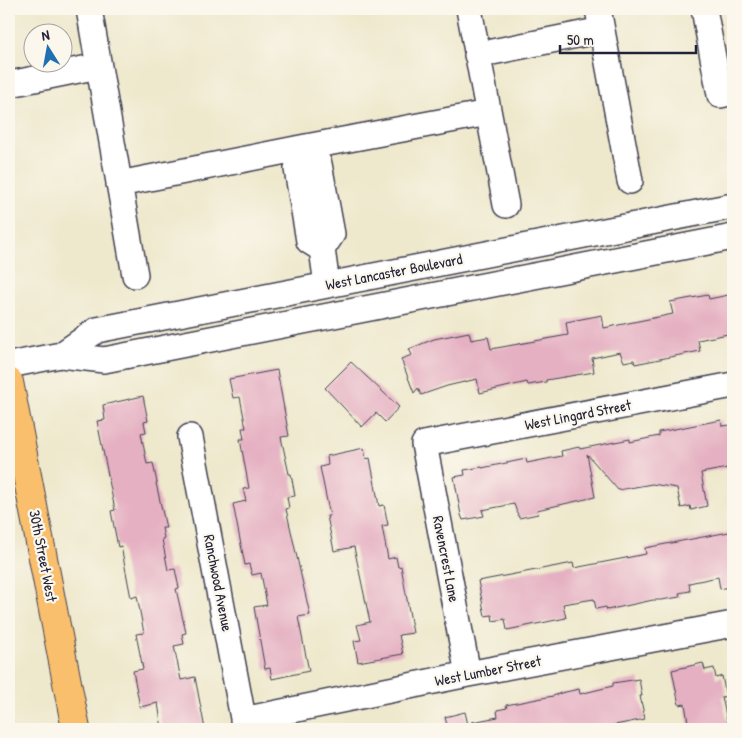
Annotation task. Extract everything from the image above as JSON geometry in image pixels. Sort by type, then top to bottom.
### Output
[{"type":"main road","name":"30th Street West","points":[[9,382],[76,729]]},
{"type":"street","points":[[88,9],[135,275]]},
{"type":"street","points":[[469,9],[506,205]]},
{"type":"street","points":[[704,9],[720,94],[733,92]]},
{"type":"street","points":[[477,55],[600,19],[630,181]]},
{"type":"street","points":[[15,83],[98,66]]},
{"type":"street","points":[[119,184],[307,152],[488,113]]},
{"type":"street","points":[[307,152],[319,164],[332,234],[322,249],[327,285]]},
{"type":"street","name":"West Lancaster Boulevard","points":[[62,355],[97,330],[733,206]]},
{"type":"street","name":"West Lancaster Boulevard","points":[[9,365],[62,355],[104,360],[733,237]]},
{"type":"street","name":"West Lingard Street","points":[[424,444],[733,385]]},
{"type":"street","name":"Ranchwood Avenue","points":[[190,437],[245,725]]},
{"type":"street","name":"Ravencrest Lane","points":[[424,444],[468,674]]},
{"type":"street","name":"West Lumber Street","points":[[245,725],[468,674],[733,624]]},
{"type":"building","points":[[733,294],[733,333],[698,340],[700,351],[635,364],[634,360],[624,362],[620,352],[592,358],[594,372],[546,380],[546,382],[528,385],[527,382],[480,393],[477,379],[447,386],[421,395],[418,388],[414,393],[401,359],[412,355],[409,349],[434,339],[469,332],[471,340],[488,337],[491,349],[568,335],[566,322],[602,315],[604,328],[673,314],[670,302],[708,295],[709,299]]},
{"type":"building","points":[[351,362],[399,407],[385,422],[376,413],[362,427],[325,388]]},
{"type":"building","points":[[277,370],[289,436],[281,437],[295,496],[287,497],[289,508],[286,509],[310,615],[298,617],[309,671],[272,679],[270,668],[265,669],[254,607],[267,605],[261,573],[252,575],[249,564],[245,565],[233,504],[246,501],[243,489],[249,488],[240,439],[244,439],[242,428],[246,428],[240,397],[233,398],[229,379]]},
{"type":"building","points":[[143,396],[148,421],[144,422],[146,432],[141,433],[147,464],[153,463],[166,528],[162,528],[164,538],[162,539],[168,570],[175,569],[179,588],[176,589],[186,633],[182,634],[184,644],[174,646],[181,680],[195,677],[205,729],[162,729],[158,703],[140,707],[133,671],[143,669],[136,634],[144,633],[137,596],[131,598],[121,546],[118,547],[111,511],[115,510],[97,421],[105,420],[103,405]]},
{"type":"building","points":[[721,420],[722,426],[731,425],[733,467],[701,473],[707,506],[691,510],[690,506],[681,508],[677,488],[652,484],[618,490],[587,454],[595,497],[537,510],[538,514],[519,518],[514,504],[482,510],[484,516],[463,520],[461,515],[454,477],[465,475],[464,470],[526,459],[527,463],[562,456],[561,451],[579,447],[580,449],[630,439],[630,442],[659,436],[659,432]]},
{"type":"building","points":[[364,448],[366,459],[370,458],[379,506],[384,505],[388,525],[382,526],[388,559],[396,557],[398,567],[401,566],[413,633],[399,635],[403,654],[358,662],[354,641],[361,640],[357,625],[370,622],[354,547],[334,551],[327,516],[330,516],[320,467],[328,465],[327,456]]},
{"type":"building","points":[[729,532],[733,551],[733,586],[720,589],[718,577],[689,583],[690,591],[679,593],[680,597],[653,600],[607,610],[606,607],[596,609],[594,599],[563,604],[566,618],[507,630],[505,619],[493,621],[492,615],[485,616],[478,581],[573,563],[574,568],[646,554],[645,548]]},
{"type":"building","points":[[703,663],[705,670],[714,668],[716,678],[722,676],[726,696],[722,697],[729,729],[689,729],[685,704],[679,705],[672,670]]},
{"type":"building","points":[[639,679],[642,696],[640,696],[645,719],[595,729],[473,729],[472,722],[498,717],[497,710],[507,708],[506,705],[579,689],[580,694],[613,686],[613,683]]},
{"type":"building","points":[[465,712],[469,729],[448,729],[445,717]]}]
